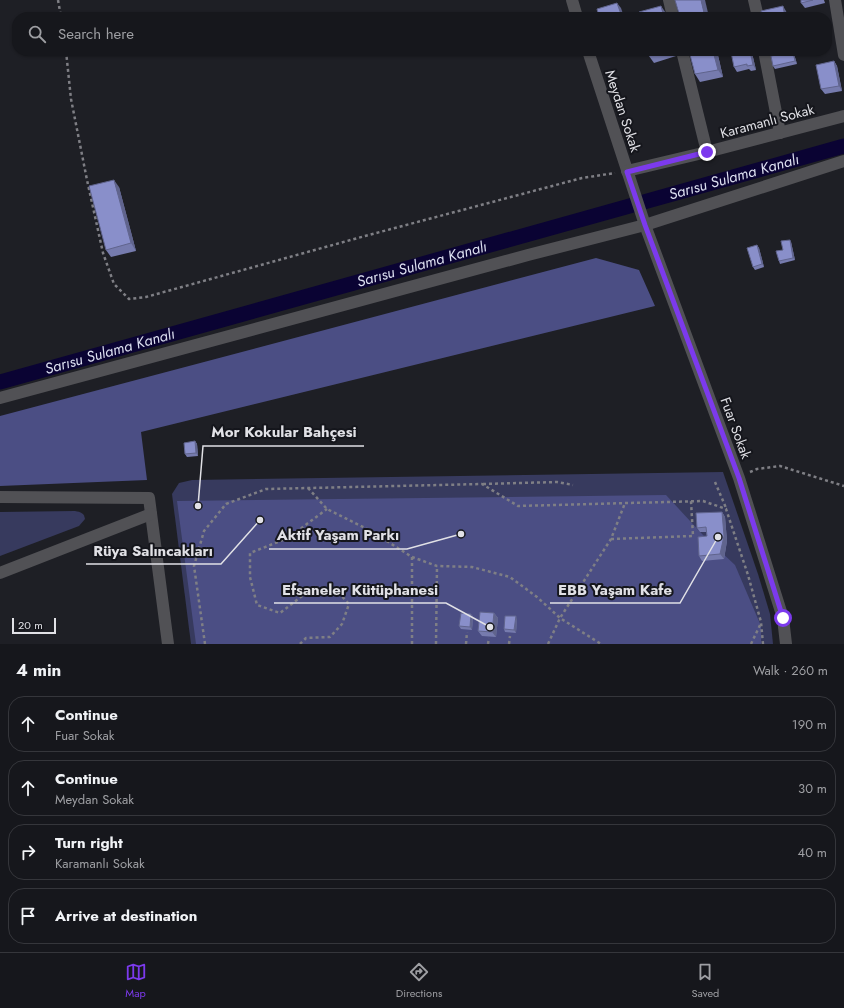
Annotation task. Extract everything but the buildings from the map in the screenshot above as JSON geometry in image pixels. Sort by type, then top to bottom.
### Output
[{"type":"street","points":[[572,0],[576,12]]},
{"type":"street","points":[[669,0],[672,12]]},
{"type":"street","points":[[754,0],[757,12]]},
{"type":"street","points":[[834,0],[844,55]]},
{"type":"street","name":"Meydan Sokak","points":[[590,56],[643,221]]},
{"type":"street","points":[[683,56],[707,152]]},
{"type":"street","points":[[765,56],[780,133]]},
{"type":"street","name":"Karamanlı Sokak","points":[[629,176],[707,152],[844,116]]},
{"type":"street","points":[[0,398],[528,255],[844,161]]},
{"type":"street","name":"Fuar Sokak","points":[[643,221],[739,478],[783,618],[786,644]]},
{"type":"street","points":[[0,498],[149,498],[168,644]]},
{"type":"street","points":[[0,573],[151,514]]},
{"type":"path","points":[[58,0],[61,12]]},
{"type":"path","points":[[67,56],[71,99],[86,180],[103,253],[114,284],[129,299],[146,297],[582,178],[629,176]]},
{"type":"path","points":[[739,478],[757,469],[780,466],[844,486]]},
{"type":"path","points":[[205,644],[194,566],[204,531],[226,504],[266,489],[557,482],[573,485]]},
{"type":"path","points":[[715,482],[726,509],[748,575],[761,622],[763,644]]},
{"type":"path","points":[[482,484],[518,506],[703,501],[726,509]]},
{"type":"path","points":[[308,488],[327,509],[372,531],[412,557],[437,566],[472,567],[510,577],[537,597],[560,618],[601,644]]},
{"type":"path","points":[[611,539],[693,536],[691,501]]},
{"type":"path","points":[[548,644],[560,618],[611,539],[625,503]]},
{"type":"path","points":[[300,644],[306,638],[330,636],[342,624],[349,604],[335,589],[306,593],[280,613],[257,605],[250,577],[250,553],[288,538],[327,509]]},
{"type":"path","points":[[412,557],[412,644]]},
{"type":"path","points":[[437,566],[436,644],[439,644]]},
{"type":"path","points":[[751,644],[761,622]]},
{"type":"path","points":[[466,644],[467,632]]},
{"type":"path","points":[[509,644],[510,636]]},
{"type":"path","points":[[488,644],[489,638]]},
{"type":"shaded area","points":[[596,258],[639,270],[655,306],[141,432],[147,480],[0,486],[0,416]]},
{"type":"shaded area","points":[[723,472],[770,614],[773,644],[191,644],[172,494],[179,483],[192,480]]},
{"type":"shaded area","points":[[666,495],[703,535],[735,565],[761,626],[761,644],[196,644],[177,501]]},
{"type":"shaded area","points":[[75,511],[82,513],[85,517],[79,526],[0,556],[0,512]]},
{"type":"waterway","name":"Sarısu Sulama Kanalı","points":[[0,382],[844,146]]},
{"type":"place","name":"Mor Kokular Bahçesi","points":[[198,506]]},
{"type":"place","name":"Rüya Salıncakları","points":[[260,520]]},
{"type":"place","name":"Aktif Yaşam Parkı","points":[[461,534]]},
{"type":"place","name":"EBB Yaşam Kafe","points":[[718,537]]},
{"type":"place","name":"Efsaneler Kütüphanesi","points":[[490,627]]},
{"type":"route","points":[[707,152],[627,172],[645,225],[739,478],[783,618]]}]
